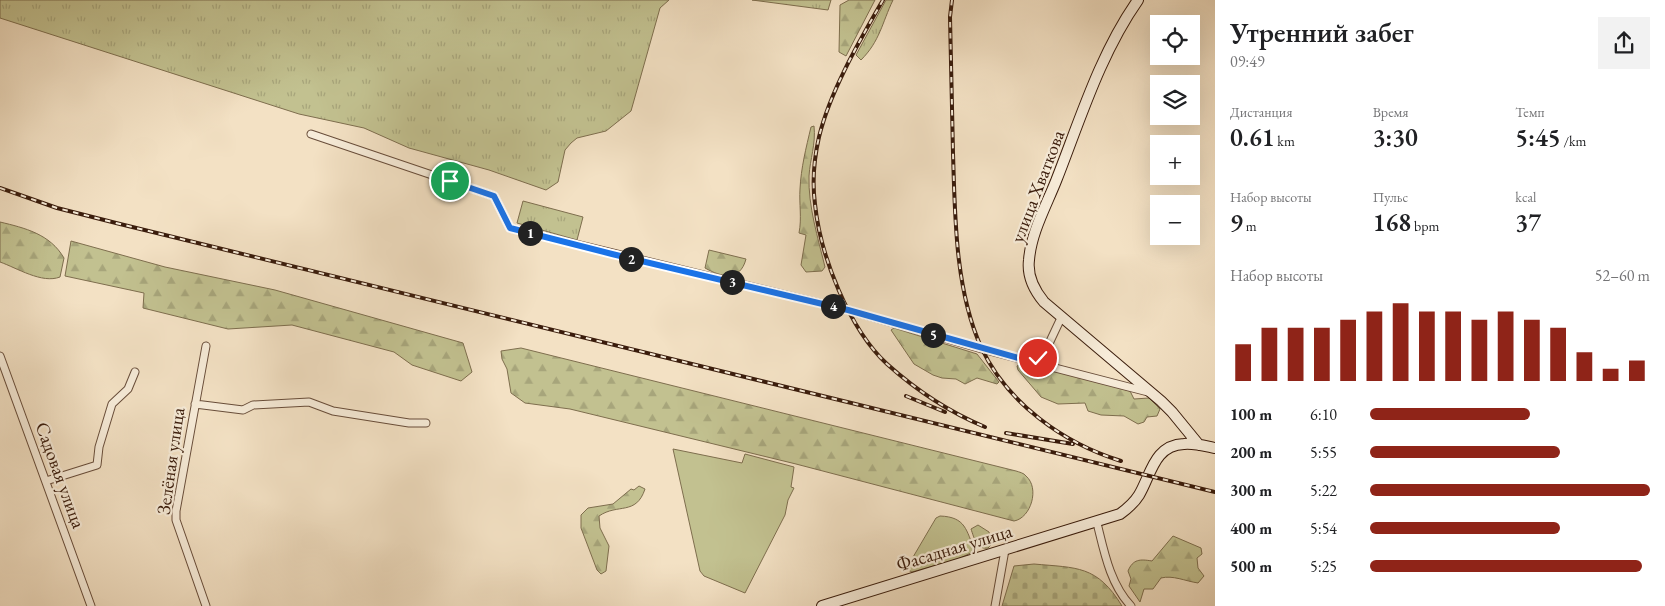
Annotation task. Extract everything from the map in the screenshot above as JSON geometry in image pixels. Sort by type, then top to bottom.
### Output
[{"type":"street","name":"улица Хваткова","points":[[1138,0],[1110,46],[1030,246],[1028,272],[1035,289],[1044,302],[1172,412],[1199,445]]},
{"type":"street","points":[[310,134],[494,196],[510,228],[840,308],[1033,362],[1150,392]]},
{"type":"street","points":[[1033,362],[1045,352],[1061,318]]},
{"type":"street","name":"Зелёная улица","points":[[206,346],[176,520],[206,606]]},
{"type":"street","name":"Садовая улица","points":[[0,356],[91,606]]},
{"type":"street","points":[[46,481],[97,465],[99,447],[112,404],[128,389],[135,372]]},
{"type":"street","points":[[195,404],[243,410],[262,404],[309,402],[333,411],[409,423],[426,423]]},
{"type":"street","name":"Фасадная улица","points":[[822,606],[1120,514],[1139,495],[1149,470],[1161,454],[1176,445],[1199,445],[1215,448]]},
{"type":"street","points":[[1097,522],[1106,561],[1121,592],[1131,606]]},
{"type":"street","points":[[995,606],[1005,550]]},
{"type":"green space","points":[[0,0],[669,0],[660,8],[631,111],[606,131],[577,138],[571,143],[565,150],[558,182],[546,190],[489,170],[409,148],[364,128],[299,114],[0,18]]},
{"type":"green space","points":[[752,0],[831,0],[828,10]]},
{"type":"green space","points":[[849,0],[875,0],[846,56],[839,52],[840,5]]},
{"type":"green space","points":[[886,0],[893,0],[877,39],[861,60],[856,55]]},
{"type":"green space","points":[[814,126],[809,187],[814,222],[825,267],[822,271],[806,272],[801,265],[806,235],[799,233],[800,189],[801,173],[811,127]]},
{"type":"green space","points":[[523,201],[583,217],[577,240],[517,223]]},
{"type":"green space","points":[[0,222],[36,233],[52,243],[64,258],[60,277],[53,279],[38,277],[0,262]]},
{"type":"green space","points":[[71,241],[165,267],[275,290],[463,343],[472,372],[461,381],[412,365],[394,352],[292,325],[228,329],[143,308],[144,293],[65,276]]},
{"type":"green space","points":[[709,250],[746,259],[743,266],[735,274],[729,276],[717,274],[705,268]]},
{"type":"green space","points":[[894,328],[977,354],[999,382],[997,384],[977,378],[965,384],[956,379],[933,375],[914,364],[891,330]]},
{"type":"green space","points":[[521,348],[1016,471],[1024,474],[1030,481],[1033,495],[1032,502],[1025,514],[1020,519],[1014,521],[796,464],[570,409],[525,403],[511,393],[507,369],[502,359],[501,351]]},
{"type":"green space","points":[[1025,362],[1130,391],[1134,399],[1149,398],[1160,409],[1157,416],[1147,417],[1144,422],[1138,424],[1124,416],[1101,415],[1088,411],[1085,403],[1058,404],[1041,397],[1018,370],[1017,366]]},
{"type":"green space","points":[[673,449],[742,463],[745,454],[794,467],[791,487],[794,488],[788,500],[785,515],[745,593],[704,576],[700,571]]},
{"type":"green space","points":[[639,486],[645,489],[637,503],[626,508],[606,512],[599,516],[600,528],[609,546],[606,571],[601,574],[597,570],[581,528],[581,515],[588,508],[613,504],[631,489],[634,490]]},
{"type":"green space","points":[[940,516],[955,519],[964,526],[975,551],[958,559],[912,572],[906,569],[936,518]]},
{"type":"green space","points":[[978,525],[989,532],[992,544],[988,548],[981,547],[975,539],[971,529]]},
{"type":"green space","points":[[1173,536],[1201,548],[1202,554],[1197,558],[1198,568],[1204,576],[1198,583],[1175,578],[1161,578],[1153,589],[1144,589],[1140,602],[1129,586],[1131,579],[1128,571],[1130,567],[1137,561],[1152,561]]},
{"type":"green space","points":[[1034,564],[1062,566],[1085,571],[1104,583],[1122,606],[1002,606],[1014,566]]},
{"type":"railway","points":[[883,0],[838,84],[819,137],[814,187],[818,224],[823,246],[830,268],[849,311],[873,349],[909,383],[946,407],[985,427]]},
{"type":"railway","points":[[952,0],[950,17],[956,227],[961,277],[972,325],[992,367],[1021,403],[1058,432],[1099,453],[1121,461]]},
{"type":"railway","points":[[0,188],[57,208],[120,224],[1215,492]]},
{"type":"railway","points":[[906,396],[945,412]]},
{"type":"railway","points":[[1006,433],[1073,444]]},
{"type":"route","points":[[450,181],[494,196],[510,228],[848,310],[1033,362],[1038,358]]}]
